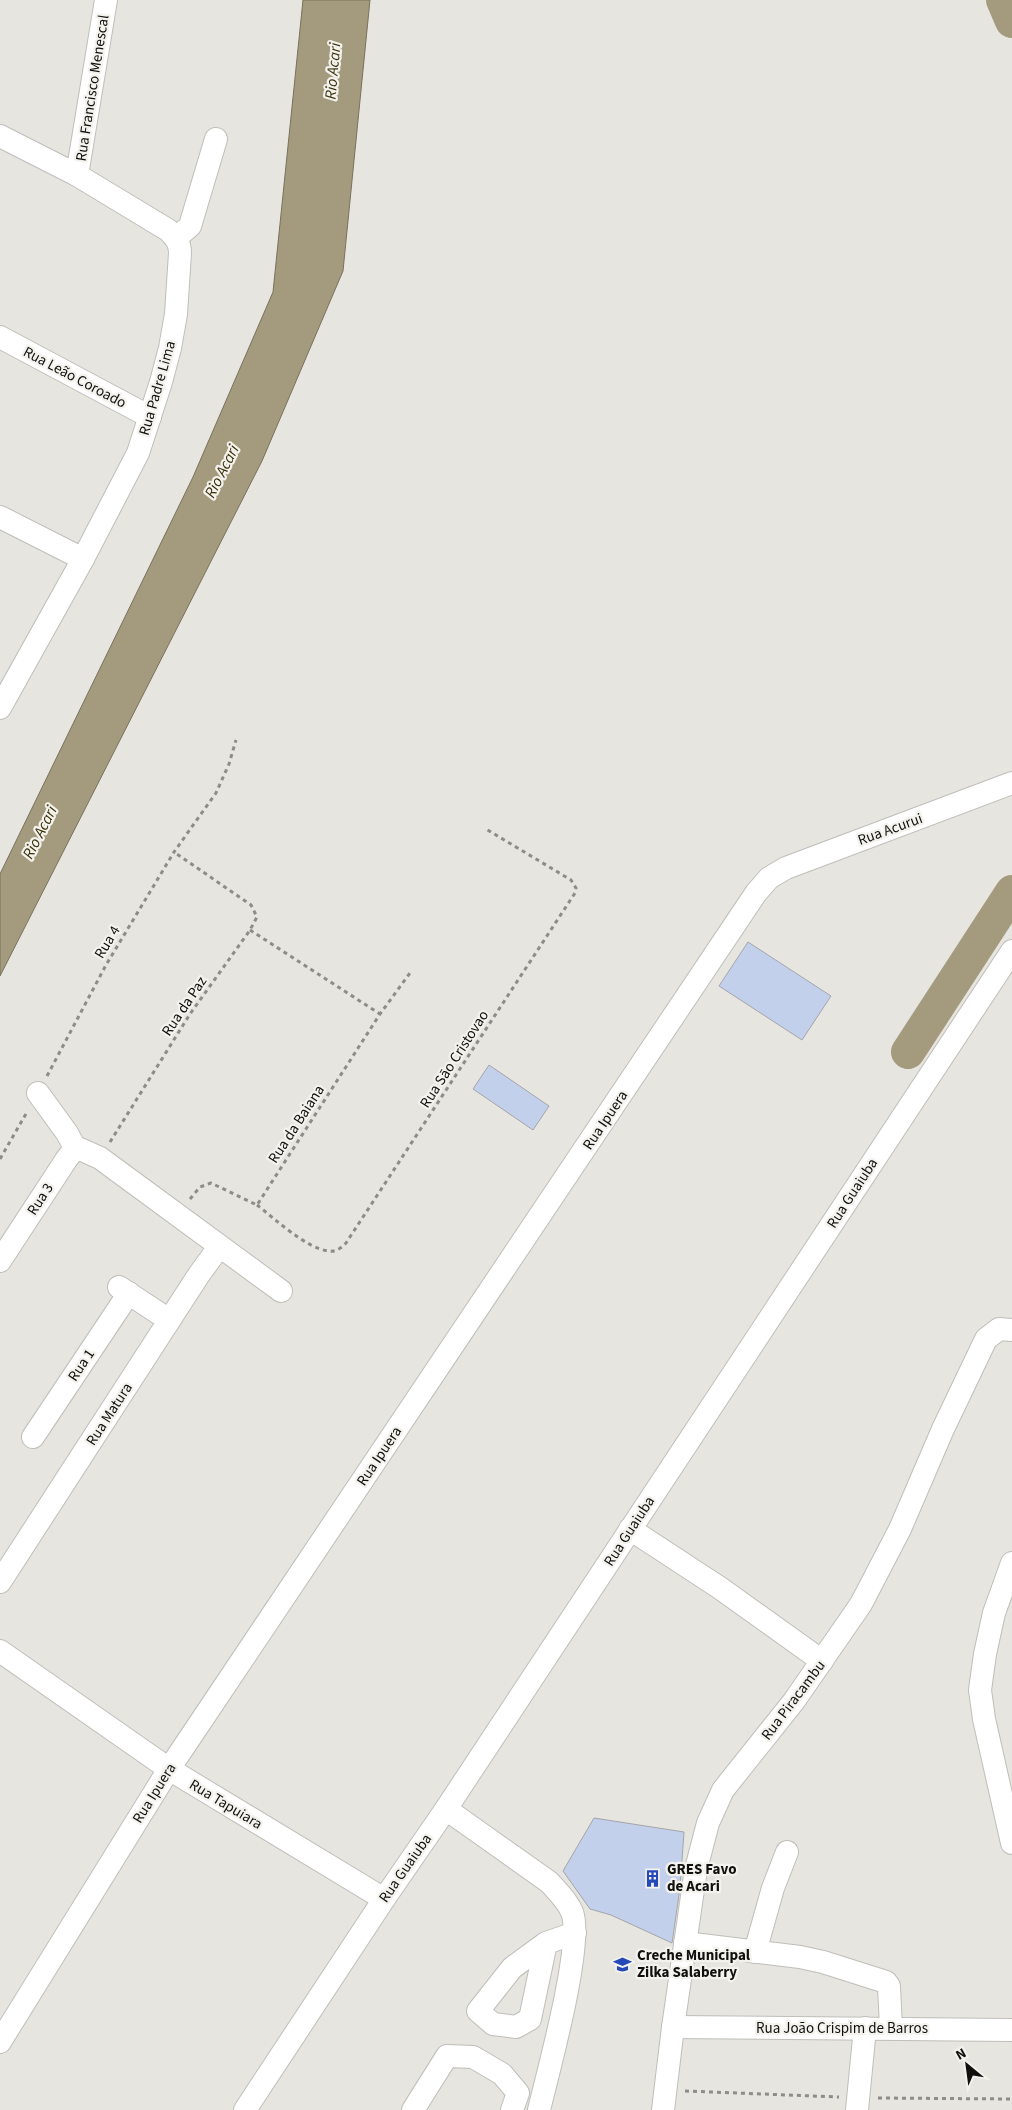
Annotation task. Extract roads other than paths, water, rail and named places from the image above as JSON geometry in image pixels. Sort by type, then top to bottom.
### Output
[{"type":"street","name":"Rua Francisco Menescal","points":[[78,175],[106,0]]},
{"type":"street","points":[[0,136],[78,175],[168,230],[176,238],[190,226],[216,139]]},
{"type":"street","name":"Rua Padre Lima","points":[[0,708],[83,559],[138,453],[170,348],[176,314],[180,254],[180,245],[176,238]]},
{"type":"street","name":"Rua Leão Coroado","points":[[0,337],[150,417]]},
{"type":"street","points":[[0,517],[83,559]]},
{"type":"street","name":"Rua Acurui","points":[[770,878],[792,865],[1012,783]]},
{"type":"street","name":"Rua Ipuera","points":[[0,2042],[169,1769],[756,893],[770,878]]},
{"type":"street","name":"Rua Guaiuba","points":[[245,2110],[384,1899],[446,1809],[1012,951]]},
{"type":"street","points":[[38,1094],[67,1133],[88,1153],[180,1216],[281,1291]]},
{"type":"street","name":"Rua 3","points":[[0,1261],[66,1160],[88,1153]]},
{"type":"street","name":"Rua Matura","points":[[0,1582],[219,1246]]},
{"type":"street","name":"Rua 1","points":[[33,1437],[124,1290],[169,1320]]},
{"type":"street","name":"Rua Piracambu","points":[[663,2110],[696,1869],[708,1823],[723,1790],[794,1701],[861,1604],[900,1529],[943,1429],[986,1339],[999,1329],[1012,1330]]},
{"type":"street","points":[[630,1529],[720,1588],[822,1661]]},
{"type":"street","points":[[1012,1563],[1003,1616],[985,1654],[980,1690],[984,1719],[1006,1786],[1012,1843]]},
{"type":"street","name":"Rua Tapuiara","points":[[0,1650],[169,1769],[384,1899]]},
{"type":"street","points":[[446,1809],[549,1882],[563,1897],[572,1913],[575,1933],[566,1994],[539,2110]]},
{"type":"street","points":[[755,1952],[773,1888],[788,1852]]},
{"type":"street","points":[[546,1943],[575,1933]]},
{"type":"street","points":[[685,1943],[823,1962],[886,1982],[889,1986],[891,2028]]},
{"type":"street","name":"Rua Joāo Crispim de Barros","points":[[673,2027],[1012,2030]]},
{"type":"street","points":[[857,2110],[865,2028]]},
{"type":"street","points":[[413,2110],[447,2056],[473,2056],[502,2074],[518,2093],[512,2110]]},
{"type":"water","name":"Rio Acari","points":[[303,0],[370,0],[343,271],[262,461],[0,976],[0,874],[193,477],[273,292]]},
{"type":"waterway","points":[[1003,0],[1012,21]]},
{"type":"waterway","points":[[908,1052],[1012,892]]},
{"type":"place","name":"GRES Favo de Acari","points":[[653,1878]]},
{"type":"place","name":"Creche Municipal Zilka Salaberry","points":[[623,1964]]}]
